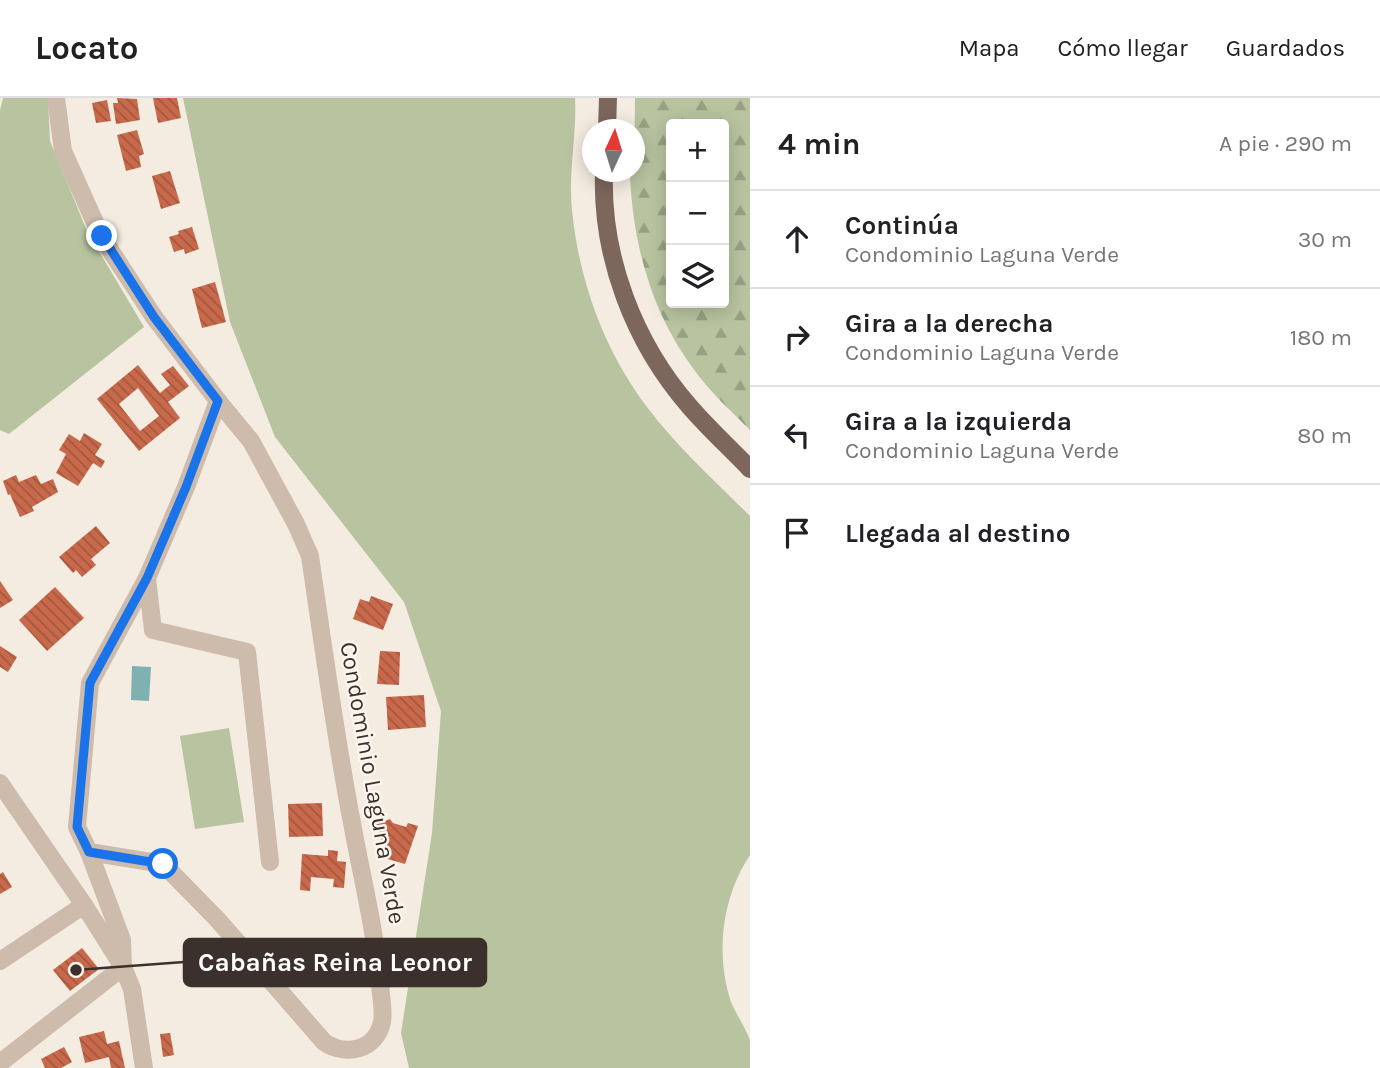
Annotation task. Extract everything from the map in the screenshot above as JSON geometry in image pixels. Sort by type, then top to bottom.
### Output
[{"type":"main road","points":[[607,119],[608,98]]},
{"type":"main road","points":[[604,182],[605,206],[615,265],[632,316],[644,341],[691,408],[750,468]]},
{"type":"street","name":"Condominio Laguna Verde","points":[[56,98],[63,150],[102,236],[154,317],[251,441],[296,524],[310,556],[352,822],[376,939],[383,1017],[378,1034],[357,1050],[331,1047],[217,919],[163,864],[89,852]]},
{"type":"street","points":[[123,967],[122,940],[77,827],[90,683],[147,578],[186,487],[218,401]]},
{"type":"street","points":[[147,578],[153,630],[247,652],[270,862]]},
{"type":"street","points":[[0,783],[123,967],[132,989],[144,1068]]},
{"type":"street","points":[[0,961],[84,905]]},
{"type":"street","points":[[0,1063],[123,967]]},
{"type":"green space","points":[[3,98],[48,98],[50,141],[87,231],[144,327],[9,434],[0,430],[0,110]]},
{"type":"green space","points":[[183,98],[575,98],[571,182],[575,237],[587,289],[606,338],[632,385],[659,422],[750,516],[750,855],[740,871],[727,907],[723,965],[731,1002],[750,1041],[750,1068],[409,1068],[401,1033],[432,833],[441,711],[404,602],[275,437],[230,322]]},
{"type":"green space","points":[[635,98],[750,98],[750,430],[695,371],[667,326],[656,303],[641,253],[631,182],[645,182],[645,119],[635,119]]},
{"type":"green space","points":[[229,728],[244,822],[195,829],[180,736]]},
{"type":"water","points":[[132,666],[151,667],[149,701],[131,700]]},
{"type":"building","points":[[117,98],[137,99],[140,120],[116,124],[113,103],[118,103]]},
{"type":"building","points":[[153,98],[177,98],[181,118],[158,123]]},
{"type":"building","points":[[107,100],[111,121],[96,123],[92,103]]},
{"type":"building","points":[[137,130],[144,154],[139,156],[141,167],[126,171],[117,135]]},
{"type":"building","points":[[170,171],[180,203],[161,209],[152,176]]},
{"type":"building","points":[[192,227],[199,249],[185,254],[184,249],[174,252],[169,237]]},
{"type":"building","points":[[215,282],[226,322],[202,328],[192,289]]},
{"type":"building","points":[[138,365],[160,393],[170,385],[161,374],[173,366],[189,386],[168,402],[180,418],[139,451],[97,399]],"holes":[[[138,388],[159,416],[140,431],[119,404]]]},
{"type":"building","points":[[84,433],[102,444],[95,455],[105,461],[101,468],[93,463],[78,486],[56,473],[66,454],[59,450],[69,434],[80,441]]},
{"type":"building","points":[[16,475],[19,482],[36,475],[41,484],[53,479],[58,492],[32,507],[34,511],[20,517],[3,481]]},
{"type":"building","points":[[96,526],[110,543],[91,559],[96,565],[82,577],[76,570],[73,573],[59,557]]},
{"type":"building","points":[[0,581],[13,600],[0,608]]},
{"type":"building","points":[[55,587],[84,618],[47,651],[19,620]]},
{"type":"building","points":[[371,596],[393,604],[383,630],[353,619],[360,599],[369,602]]},
{"type":"building","points":[[0,646],[17,657],[8,672],[0,667]]},
{"type":"building","points":[[380,651],[400,652],[399,685],[377,684]]},
{"type":"building","points":[[424,695],[426,727],[388,730],[386,697]]},
{"type":"building","points":[[322,803],[323,836],[289,837],[288,804]]},
{"type":"building","points":[[390,819],[393,823],[406,827],[408,823],[418,826],[405,864],[384,858],[386,849],[375,825]]},
{"type":"building","points":[[328,850],[338,851],[337,861],[346,862],[344,888],[333,887],[334,879],[311,877],[310,891],[300,890],[302,854],[328,856]]},
{"type":"building","points":[[3,872],[12,887],[0,894],[0,874]]},
{"type":"building","points":[[82,948],[99,969],[70,991],[53,970]]},
{"type":"building","points":[[104,1031],[107,1044],[119,1041],[125,1068],[111,1068],[109,1057],[85,1063],[79,1037]]},
{"type":"building","points":[[170,1033],[174,1055],[163,1057],[160,1034]]},
{"type":"building","points":[[64,1047],[72,1062],[61,1068],[45,1068],[41,1059]]},
{"type":"place","name":"Cabañas Reina Leonor","points":[[76,970]]},
{"type":"route","points":[[102,236],[154,317],[218,401],[186,487],[147,578],[90,683],[77,827],[89,852],[163,864]]}]
